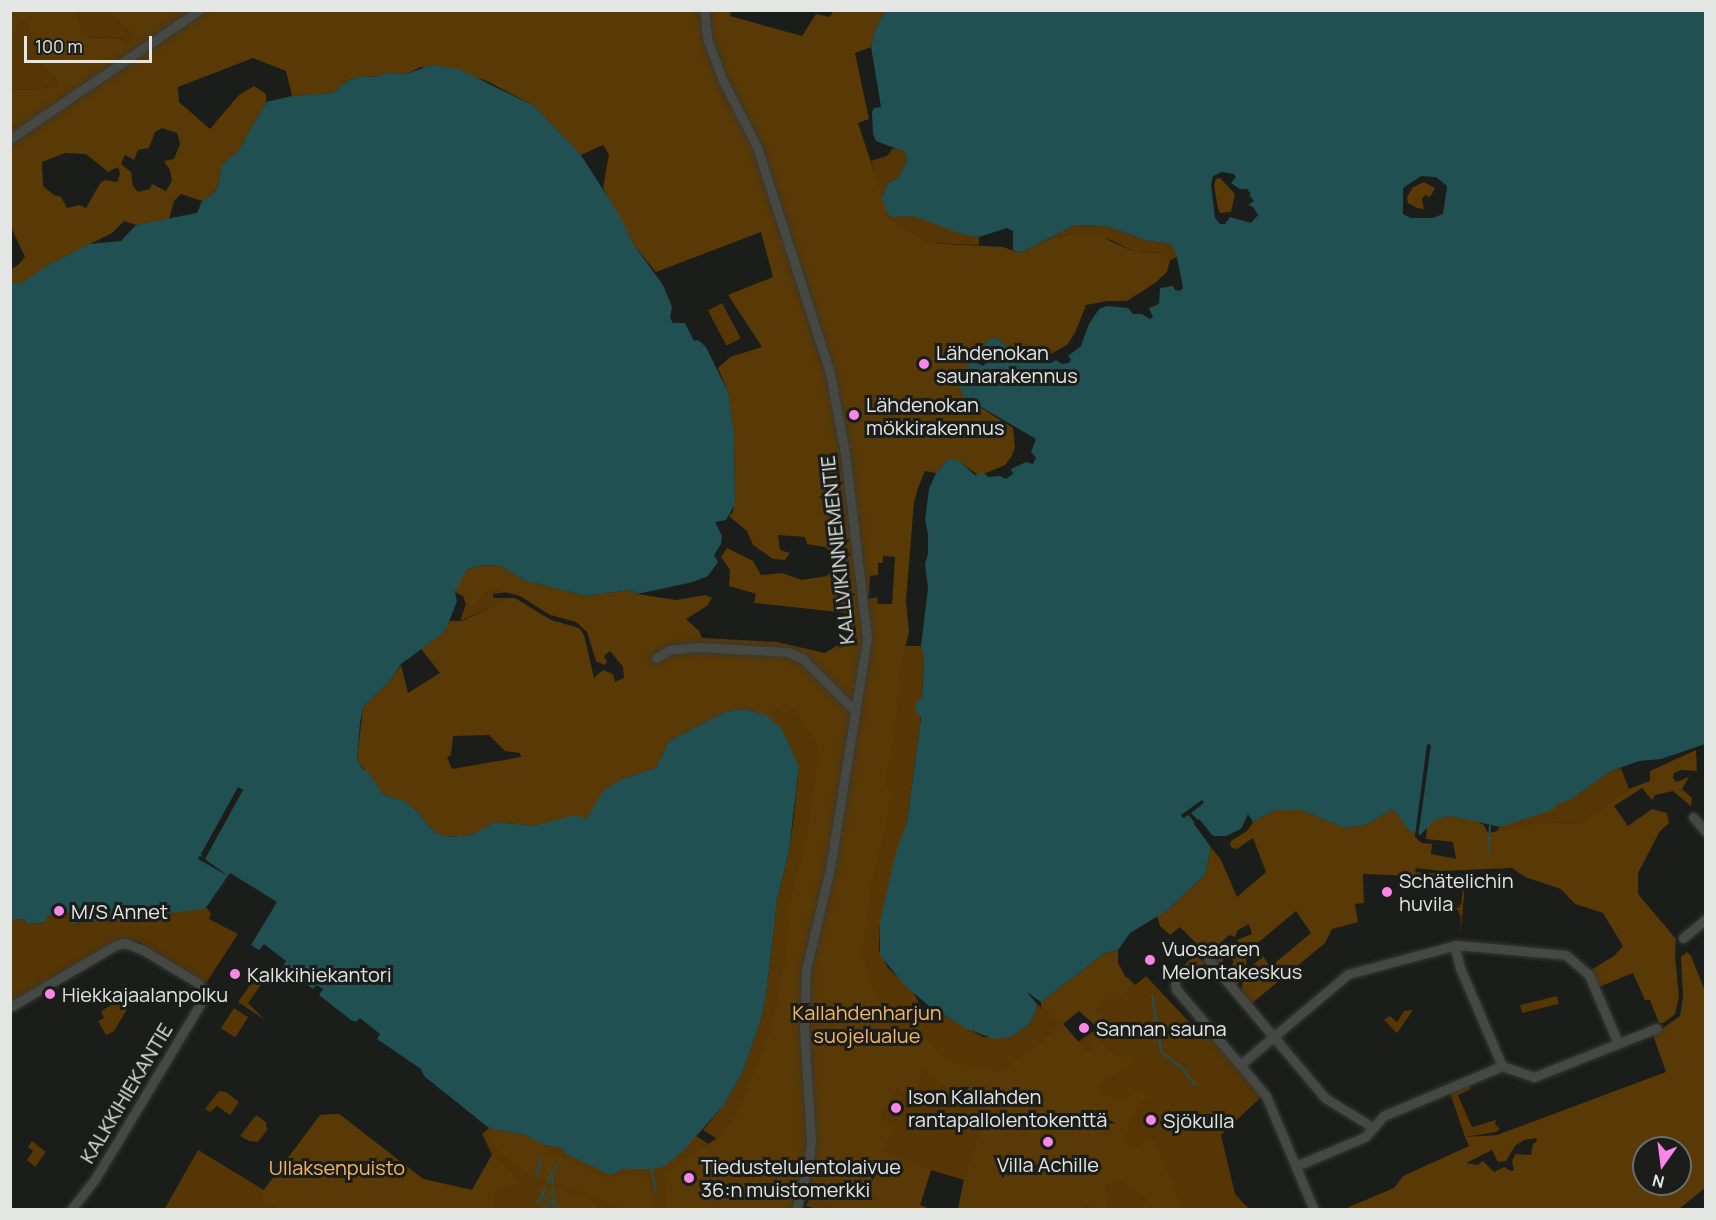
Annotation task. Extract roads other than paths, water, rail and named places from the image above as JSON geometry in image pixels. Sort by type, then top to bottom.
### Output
[{"type":"street","points":[[10,139],[199,10]]},
{"type":"street","name":"KALLVIKINNIEMENTIE","points":[[704,10],[708,41],[723,81],[757,147],[826,357],[835,395],[867,639],[831,864],[806,970],[804,1029],[811,1140],[809,1162],[796,1209]]},
{"type":"street","points":[[656,658],[669,650],[697,647],[788,652],[803,659],[856,712]]},
{"type":"street","points":[[1693,817],[1706,832]]},
{"type":"street","points":[[1683,938],[1706,919]]},
{"type":"street","name":"KALKKIHIEKANTIE","points":[[10,1007],[116,945],[125,943],[143,950],[198,983],[204,991],[202,1001],[95,1179],[72,1209]]},
{"type":"street","points":[[1454,945],[1460,968],[1502,1066]]},
{"type":"street","points":[[1240,1065],[1348,974],[1454,945],[1566,955],[1589,975],[1618,1043]]},
{"type":"street","points":[[1208,959],[1325,1098],[1374,1128]]},
{"type":"street","points":[[1175,983],[1176,989],[1266,1096],[1314,1209]]},
{"type":"street","points":[[1296,1166],[1365,1137],[1383,1116],[1502,1066],[1534,1077],[1657,1028]]},
{"type":"water","points":[[886,11],[1705,11],[1705,744],[1661,759],[1639,761],[1611,771],[1552,810],[1500,827],[1450,816],[1435,820],[1420,835],[1409,831],[1396,812],[1391,810],[1368,824],[1345,828],[1301,810],[1275,810],[1253,822],[1248,814],[1241,829],[1226,836],[1213,836],[1199,819],[1194,824],[1211,847],[1205,875],[1168,910],[1130,933],[1118,950],[1105,953],[1041,1002],[1027,992],[1037,1004],[1035,1014],[1028,1025],[1011,1037],[994,1039],[965,1028],[928,1005],[904,985],[880,955],[880,921],[897,849],[907,823],[921,718],[914,707],[922,697],[924,658],[921,646],[928,588],[925,564],[928,554],[928,534],[925,520],[929,489],[936,473],[946,461],[951,459],[959,461],[975,475],[984,473],[988,477],[1000,476],[1006,479],[1013,474],[1011,469],[1026,462],[1033,464],[1036,458],[1031,452],[1036,439],[964,397],[959,385],[965,370],[972,360],[983,366],[991,359],[982,346],[994,337],[1031,362],[1051,363],[1056,360],[1062,364],[1069,363],[1071,359],[1068,356],[1081,346],[1089,324],[1099,309],[1107,306],[1128,308],[1133,314],[1142,314],[1150,319],[1153,317],[1149,308],[1159,304],[1160,288],[1173,286],[1175,290],[1180,291],[1183,288],[1177,257],[1171,244],[1145,240],[1106,226],[1075,225],[1020,253],[1013,250],[1013,231],[1007,228],[979,237],[962,234],[913,216],[889,217],[882,198],[888,183],[899,177],[907,161],[905,152],[876,141],[873,134],[872,112],[874,108],[881,107],[871,47],[876,27]],"holes":[[[1222,172],[1234,174],[1236,177],[1231,183],[1240,189],[1247,189],[1251,194],[1249,195],[1254,201],[1248,205],[1253,207],[1258,215],[1251,223],[1230,217],[1225,224],[1220,224],[1215,218],[1211,185],[1213,176]],[[1421,176],[1436,177],[1447,186],[1443,214],[1432,218],[1411,218],[1403,214],[1403,188]]]},
{"type":"water","points":[[432,65],[459,69],[534,106],[581,155],[618,213],[634,245],[663,285],[672,307],[670,318],[673,323],[685,323],[694,341],[698,340],[706,347],[728,392],[734,433],[735,504],[726,520],[715,522],[722,536],[721,544],[714,555],[718,562],[708,576],[693,582],[637,594],[630,590],[586,596],[526,581],[501,566],[483,565],[467,569],[455,592],[457,601],[447,627],[442,634],[401,664],[389,682],[363,707],[360,723],[357,760],[363,769],[368,772],[384,795],[404,801],[417,811],[434,832],[448,837],[471,835],[495,822],[533,826],[575,815],[586,819],[603,791],[622,779],[656,768],[669,741],[727,711],[745,709],[766,715],[782,729],[799,766],[789,851],[777,900],[766,995],[760,1023],[741,1075],[723,1106],[682,1152],[665,1166],[654,1169],[624,1169],[610,1175],[566,1154],[562,1148],[545,1145],[525,1135],[489,1128],[424,1076],[421,1069],[377,1039],[380,1034],[360,1018],[356,1022],[351,1020],[319,995],[323,989],[317,985],[313,989],[282,967],[286,961],[264,944],[259,950],[251,945],[277,902],[230,873],[205,909],[72,924],[71,913],[46,916],[46,922],[26,924],[25,919],[11,920],[11,283],[22,283],[48,265],[89,244],[121,241],[136,225],[197,213],[202,201],[214,193],[218,186],[221,167],[227,159],[237,153],[266,102],[292,96],[333,93],[347,81],[362,76],[376,77],[385,73],[406,74]]},
{"type":"waterway","points":[[1488,854],[1490,826]]},
{"type":"waterway","points":[[1152,995],[1161,1051],[1181,1067],[1195,1085]]},
{"type":"waterway","points":[[536,1178],[541,1157]]},
{"type":"waterway","points":[[548,1182],[557,1165]]},
{"type":"waterway","points":[[651,1169],[656,1191]]},
{"type":"waterway","points":[[552,1175],[553,1184]]},
{"type":"waterway","points":[[546,1187],[538,1201],[549,1210]]},
{"type":"waterway","points":[[553,1188],[555,1206]]},
{"type":"waterway","points":[[542,1195],[560,1210]]},
{"type":"place","name":"Lähdenokan saunarakennus","points":[[924,364]]},
{"type":"place","name":"Lähdenokan mökkirakennus","points":[[854,415]]},
{"type":"place","name":"Schätelichin huvila","points":[[1387,892]]},
{"type":"place","name":"M/S Annet","points":[[59,911]]},
{"type":"place","name":"Vuosaaren Melontakeskus","points":[[1150,960]]},
{"type":"place","name":"Kalkkihiekantori","points":[[235,974]]},
{"type":"place","name":"Hiekkajaalanpolku","points":[[50,994]]},
{"type":"place","name":"Sannan sauna","points":[[1084,1028]]},
{"type":"place","name":"Ison Kallahden rantapallolentokenttä","points":[[896,1108]]},
{"type":"place","name":"Sjökulla","points":[[1151,1120]]},
{"type":"place","name":"Villa Achille","points":[[1048,1142]]},
{"type":"place","name":"Tiedustelulentolaivue 36:n muistomerkki","points":[[689,1178]]},
{"type":"park label","name":"Kallahdenharjun suojelualue","points":[[867,1024]]},
{"type":"park label","name":"Ullaksenpuisto","points":[[337,1167]]}]
